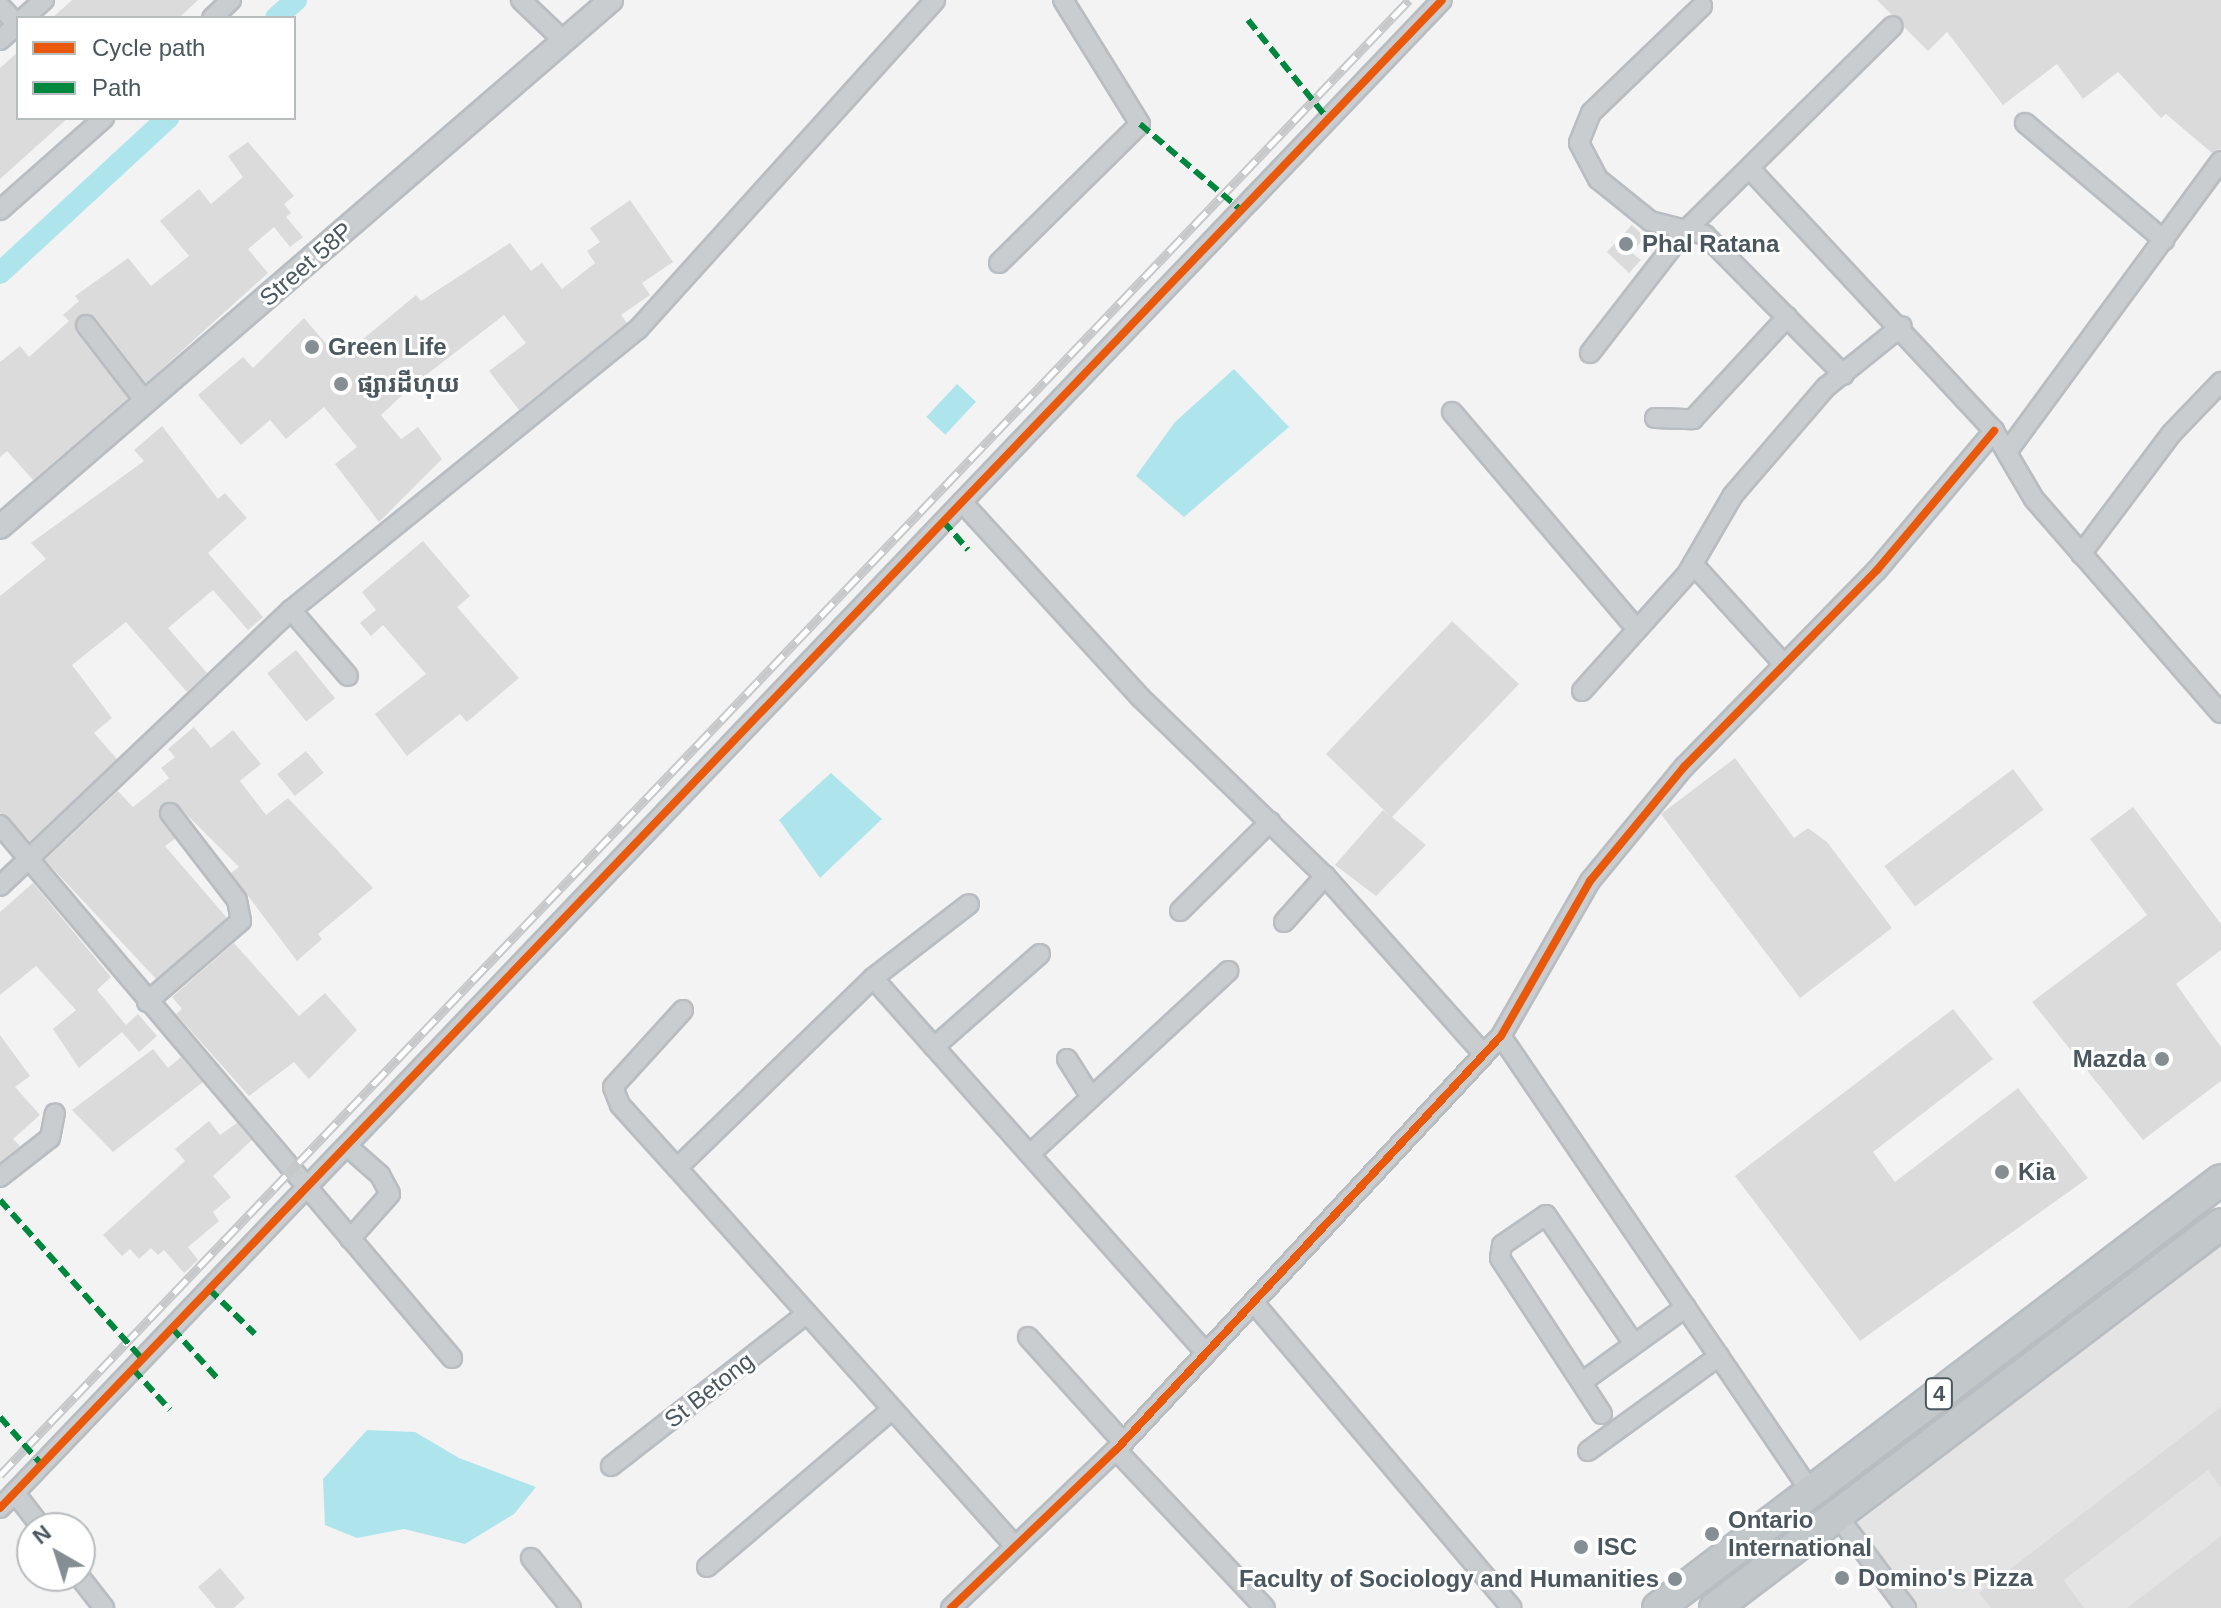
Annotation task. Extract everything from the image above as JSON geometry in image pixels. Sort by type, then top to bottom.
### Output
[{"type":"highway","name":"4","points":[[1658,1608],[2221,1180]]},
{"type":"highway","name":"4","points":[[1715,1608],[2221,1224]]},
{"type":"street","points":[[26,16],[44,0]]},
{"type":"street","points":[[214,16],[231,0]]},
{"type":"street","points":[[521,0],[564,41]]},
{"type":"street","name":"Street 58P","points":[[0,527],[611,0]]},
{"type":"street","points":[[0,886],[28,863],[291,610],[638,329],[935,0]]},
{"type":"street","points":[[999,263],[1140,124],[1063,0]]},
{"type":"street","points":[[0,1508],[1442,0]]},
{"type":"street","points":[[0,6],[16,22]]},
{"type":"street","points":[[1702,6],[1591,113],[1579,143],[1598,179],[1650,221],[1714,242],[1844,375]]},
{"type":"street","points":[[0,40],[16,26]]},
{"type":"street","points":[[1590,353],[1684,232],[1893,26]]},
{"type":"street","points":[[0,210],[101,120]]},
{"type":"street","points":[[2025,123],[2164,240]]},
{"type":"street","points":[[2007,452],[2221,161]]},
{"type":"street","points":[[1750,169],[1902,326],[1994,431],[2034,499],[2221,713]]},
{"type":"street","points":[[1655,418],[1693,419],[1787,317]]},
{"type":"street","points":[[86,325],[144,400]]},
{"type":"street","points":[[1582,691],[1693,564],[1733,495],[1826,387],[1902,326]]},
{"type":"street","points":[[2081,554],[2172,433],[2221,382]]},
{"type":"street","points":[[1452,412],[1637,629]]},
{"type":"street","points":[[951,1608],[1120,1446],[1482,1052],[1501,1036],[1590,881],[1782,662],[1877,570],[1994,431]]},
{"type":"street","points":[[962,502],[1140,697],[1325,876],[1482,1052]]},
{"type":"street","points":[[1693,564],[1782,662]]},
{"type":"street","points":[[291,610],[348,676]]},
{"type":"street","points":[[147,1002],[241,921],[237,900],[170,813]]},
{"type":"street","points":[[1180,911],[1270,822]]},
{"type":"street","points":[[0,825],[28,863],[452,1358]]},
{"type":"street","points":[[1284,922],[1325,876]]},
{"type":"street","points":[[677,1168],[873,978],[969,904]]},
{"type":"street","points":[[934,1047],[1040,954]]},
{"type":"street","points":[[1030,1154],[1228,971]]},
{"type":"street","points":[[873,978],[1206,1353]]},
{"type":"street","points":[[683,1010],[613,1087],[620,1105],[890,1411],[1015,1546]]},
{"type":"street","points":[[1501,1036],[1811,1492]]},
{"type":"street","points":[[1067,1059],[1091,1097]]},
{"type":"street","points":[[0,1177],[50,1138],[55,1113]]},
{"type":"street","points":[[347,1146],[380,1175],[390,1194],[350,1239]]},
{"type":"street","points":[[1602,1414],[1498,1252],[1539,1217],[1553,1220],[1634,1344]]},
{"type":"street","points":[[1254,1303],[1512,1608]]},
{"type":"street","points":[[1582,1382],[1686,1307]]},
{"type":"street","name":"St Betong","points":[[611,1466],[806,1314]]},
{"type":"street","points":[[1028,1337],[1120,1446],[1265,1608]]},
{"type":"street","points":[[1588,1451],[1719,1356]]},
{"type":"street","points":[[707,1567],[890,1411]]},
{"type":"street","points":[[15,1493],[30,1512]]},
{"type":"street","points":[[1837,1515],[1906,1608]]},
{"type":"street","points":[[531,1558],[571,1608]]},
{"type":"street","points":[[92,1592],[104,1608]]},
{"type":"shaded area","points":[[2221,1243],[2221,1608],[1917,1608],[1856,1524]]},
{"type":"water","points":[[1234,369],[1289,427],[1184,517],[1136,476],[1175,422]]},
{"type":"water","points":[[957,384],[976,402],[945,435],[926,417]]},
{"type":"water","points":[[831,773],[882,819],[820,878],[779,820]]},
{"type":"water","points":[[367,1430],[415,1432],[459,1458],[536,1487],[514,1514],[465,1544],[404,1529],[357,1538],[325,1525],[323,1479]]},
{"type":"building","points":[[72,0],[198,0],[181,16],[54,16]]},
{"type":"building","points":[[1877,0],[2221,0],[2221,149],[2212,153],[2166,114],[2161,118],[2118,72],[2083,99],[2057,64],[2003,105],[1947,32],[1928,51]]},
{"type":"building","points":[[16,54],[16,120],[66,120],[0,179],[0,68]]},
{"type":"building","points":[[248,142],[294,196],[284,204],[291,213],[286,217],[303,237],[290,247],[274,227],[248,249],[268,273],[146,383],[95,317],[78,316],[76,332],[128,398],[33,480],[7,451],[0,457],[0,362],[20,346],[29,357],[69,321],[63,315],[79,301],[75,296],[128,258],[151,286],[189,256],[160,221],[199,189],[211,204],[243,177],[228,156]]},
{"type":"building","points":[[630,200],[673,262],[642,283],[650,295],[621,315],[627,323],[519,410],[489,371],[526,343],[504,315],[413,385],[381,415],[401,439],[418,427],[442,459],[379,522],[335,464],[357,447],[324,407],[286,439],[270,420],[241,445],[198,395],[243,357],[253,368],[304,318],[339,359],[416,295],[421,301],[510,243],[531,271],[542,263],[562,289],[595,263],[587,251],[600,242],[590,228]]},
{"type":"building","name":"Phal Ratana","points":[[1632,225],[1645,237],[1632,253],[1641,260],[1629,273],[1607,252]]},
{"type":"building","points":[[162,426],[218,499],[225,493],[247,518],[208,553],[263,617],[248,630],[213,590],[168,628],[207,673],[187,692],[126,622],[72,665],[112,718],[94,733],[117,759],[30,841],[0,813],[0,596],[46,559],[31,543],[144,461],[134,450]]},
{"type":"building","points":[[423,541],[470,596],[457,607],[519,678],[467,722],[460,714],[407,756],[375,714],[426,674],[383,625],[371,636],[360,623],[376,610],[362,592]]},
{"type":"building","points":[[1452,621],[1519,684],[1392,817],[1426,845],[1376,896],[1335,865],[1383,810],[1391,817],[1326,754]]},
{"type":"building","points":[[296,650],[335,698],[306,721],[267,673]]},
{"type":"building","points":[[194,727],[211,748],[233,730],[261,764],[240,781],[266,815],[288,798],[373,888],[318,934],[322,939],[297,961],[231,873],[239,867],[174,802],[159,809],[175,839],[165,846],[227,918],[156,979],[45,860],[118,791],[133,807],[169,778],[161,768],[175,757],[168,749]]},
{"type":"building","points":[[306,751],[324,773],[295,796],[277,774]]},
{"type":"building","points":[[1735,758],[1794,838],[1808,828],[1827,842],[1892,928],[1800,998],[1661,814]]},
{"type":"building","points":[[2013,769],[2044,810],[1915,907],[1884,866]]},
{"type":"building","points":[[2133,807],[2221,924],[2221,950],[2176,984],[2221,1047],[2221,1081],[2143,1140],[2032,1002],[2147,915],[2090,839]]},
{"type":"building","points":[[33,883],[111,977],[97,990],[126,1025],[138,1014],[157,1036],[139,1052],[122,1032],[79,1068],[53,1029],[76,1010],[36,966],[0,995],[0,912]]},
{"type":"building","points":[[234,943],[299,1016],[325,993],[357,1030],[309,1079],[294,1062],[249,1096],[176,1014],[182,1009],[172,997]]},
{"type":"building","points":[[1953,1009],[1993,1059],[1873,1152],[1895,1182],[2018,1088],[2088,1178],[1860,1341],[1735,1176]]},
{"type":"building","points":[[0,1035],[30,1076],[15,1087],[40,1115],[13,1139],[20,1146],[0,1162]]},
{"type":"building","points":[[153,1049],[168,1068],[181,1057],[203,1082],[113,1152],[72,1110]]},
{"type":"building","points":[[209,1121],[220,1135],[237,1123],[252,1140],[213,1176],[231,1197],[213,1212],[219,1221],[188,1247],[198,1260],[184,1273],[164,1250],[158,1255],[151,1248],[139,1259],[130,1249],[122,1256],[103,1235],[185,1161],[175,1149]]},
{"type":"building","points":[[2221,1407],[2221,1488],[2208,1470],[2064,1580],[2084,1608],[1991,1608],[1979,1593]]},
{"type":"building","points":[[2221,1536],[2221,1608],[2127,1608]]},
{"type":"building","points":[[220,1568],[245,1598],[234,1608],[216,1608],[198,1587]]},
{"type":"waterway","points":[[278,16],[296,0]]},
{"type":"waterway","points":[[0,273],[166,120]]},
{"type":"railway","points":[[0,1475],[1409,0]]},
{"type":"marked path","points":[[1248,20],[1328,119]]},
{"type":"marked path","points":[[1140,124],[1241,210]]},
{"type":"marked path","points":[[943,521],[968,550]]},
{"type":"marked path","points":[[0,1200],[142,1359]]},
{"type":"marked path","points":[[209,1289],[255,1334]]},
{"type":"marked path","points":[[172,1328],[217,1378]]},
{"type":"marked path","points":[[133,1369],[170,1410]]},
{"type":"marked path","points":[[0,1417],[42,1465]]},
{"type":"cycle path","points":[[0,1508],[1442,0]]},
{"type":"cycle path","points":[[951,1608],[1116,1450],[1501,1036],[1590,881],[1684,767],[1877,570],[1994,431]]},
{"type":"place","name":"Phal Ratana","points":[[1626,244]]},
{"type":"place","name":"Green Life","points":[[312,347]]},
{"type":"place","name":"ផ្សារដីហុយ","points":[[341,384]]},
{"type":"place","name":"Mazda","points":[[2162,1059]]},
{"type":"place","name":"Kia","points":[[2002,1172]]},
{"type":"place","name":"Ontario International","points":[[1712,1534]]},
{"type":"place","name":"ISC","points":[[1581,1547]]},
{"type":"place","name":"Domino's Pizza","points":[[1842,1578]]},
{"type":"place","name":"Faculty of Sociology and Humanities","points":[[1675,1579]]}]
